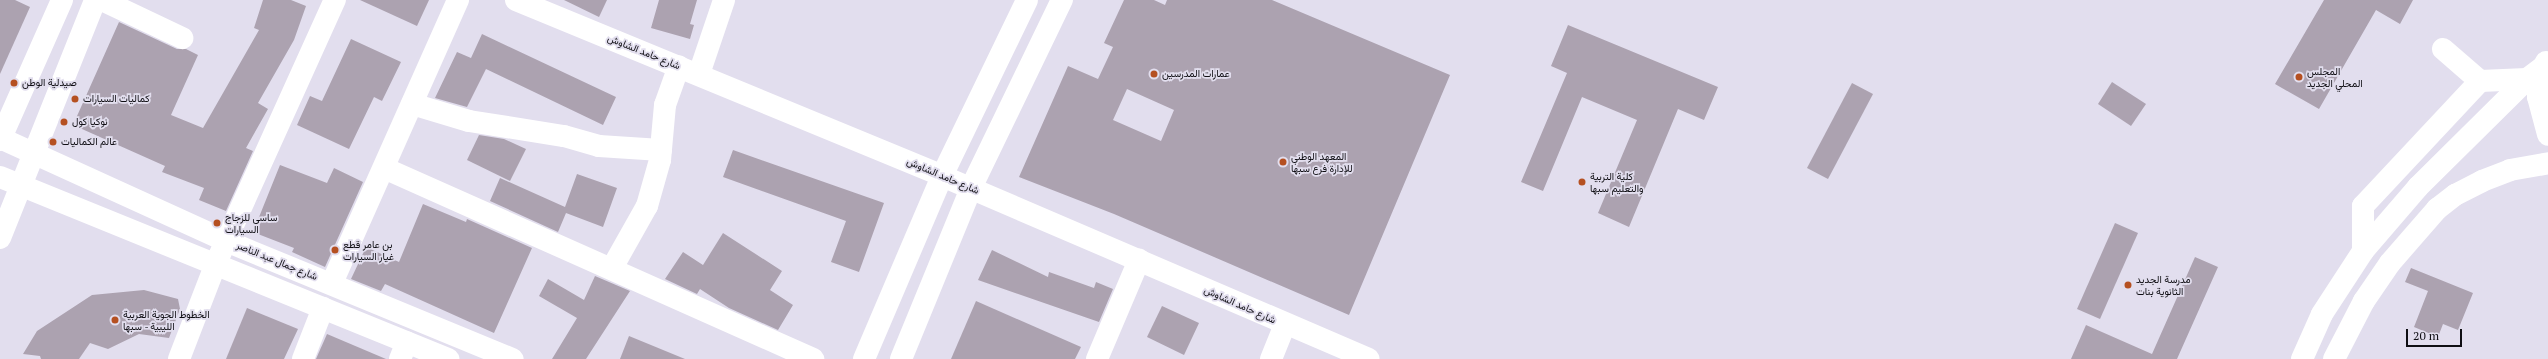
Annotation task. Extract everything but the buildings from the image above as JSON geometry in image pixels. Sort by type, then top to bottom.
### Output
[{"type":"main road","points":[[0,139],[62,0]]},
{"type":"main road","points":[[0,238],[95,0]]},
{"type":"main road","points":[[102,0],[182,38]]},
{"type":"main road","points":[[179,359],[216,263],[335,0]]},
{"type":"main road","points":[[332,283],[458,0]]},
{"type":"main road","points":[[612,268],[647,206],[661,150],[666,105],[689,70],[724,0]]},
{"type":"main road","points":[[864,359],[942,176],[1027,0]]},
{"type":"main road","points":[[901,359],[971,188],[1062,0]]},
{"type":"main road","name":"شارع حامد الشاوش","points":[[518,1],[689,70],[971,188],[1285,325],[1368,359]]},
{"type":"main road","points":[[2442,49],[2480,82]]},
{"type":"main road","points":[[2363,251],[2363,206],[2480,82],[2539,68]]},
{"type":"main road","points":[[2539,68],[2538,97],[2548,135]]},
{"type":"main road","points":[[2302,359],[2322,314],[2363,251],[2418,187],[2539,68]]},
{"type":"main road","points":[[412,104],[469,121],[564,136],[599,146],[661,150]]},
{"type":"main road","name":"شارع جمال عبد الناصر","points":[[0,139],[34,152],[226,241],[332,283],[513,359]]},
{"type":"main road","points":[[2334,359],[2364,301],[2390,263],[2437,209],[2455,195],[2482,181],[2510,170],[2548,163]]},
{"type":"main road","points":[[384,168],[612,268],[813,359]]},
{"type":"main road","points":[[0,177],[216,263],[323,308],[404,350],[449,359]]},
{"type":"main road","points":[[1097,359],[1139,260]]},
{"type":"main road","points":[[303,359],[323,308]]},
{"type":"main road","points":[[1271,359],[1285,325]]},
{"type":"place","name":"عمارات المدرسين","points":[[1154,74]]},
{"type":"place","name":"المجلس المحلي الجديد","points":[[2299,77]]},
{"type":"place","name":"صيدلية الوطن","points":[[14,83]]},
{"type":"place","name":"كماليات السيارات","points":[[75,99]]},
{"type":"place","name":"نوكيا كول","points":[[64,122]]},
{"type":"place","name":"عالم الكماليات","points":[[53,142]]},
{"type":"place","name":"المعهد الوطني للإدارة فرع سبها","points":[[1283,162]]},
{"type":"place","name":"كلية التربية والتعليم سبها","points":[[1582,182]]},
{"type":"place","name":"ساسي للزجاج السيارات","points":[[217,223]]},
{"type":"place","name":"بن عامر قطع غيار السيارات","points":[[335,250]]},
{"type":"place","name":"مدرسة الجديد الثانوية بنات","points":[[2128,285]]},
{"type":"place","name":"الخطوط الجوية العربية الليبية - سبها","points":[[115,320]]}]
